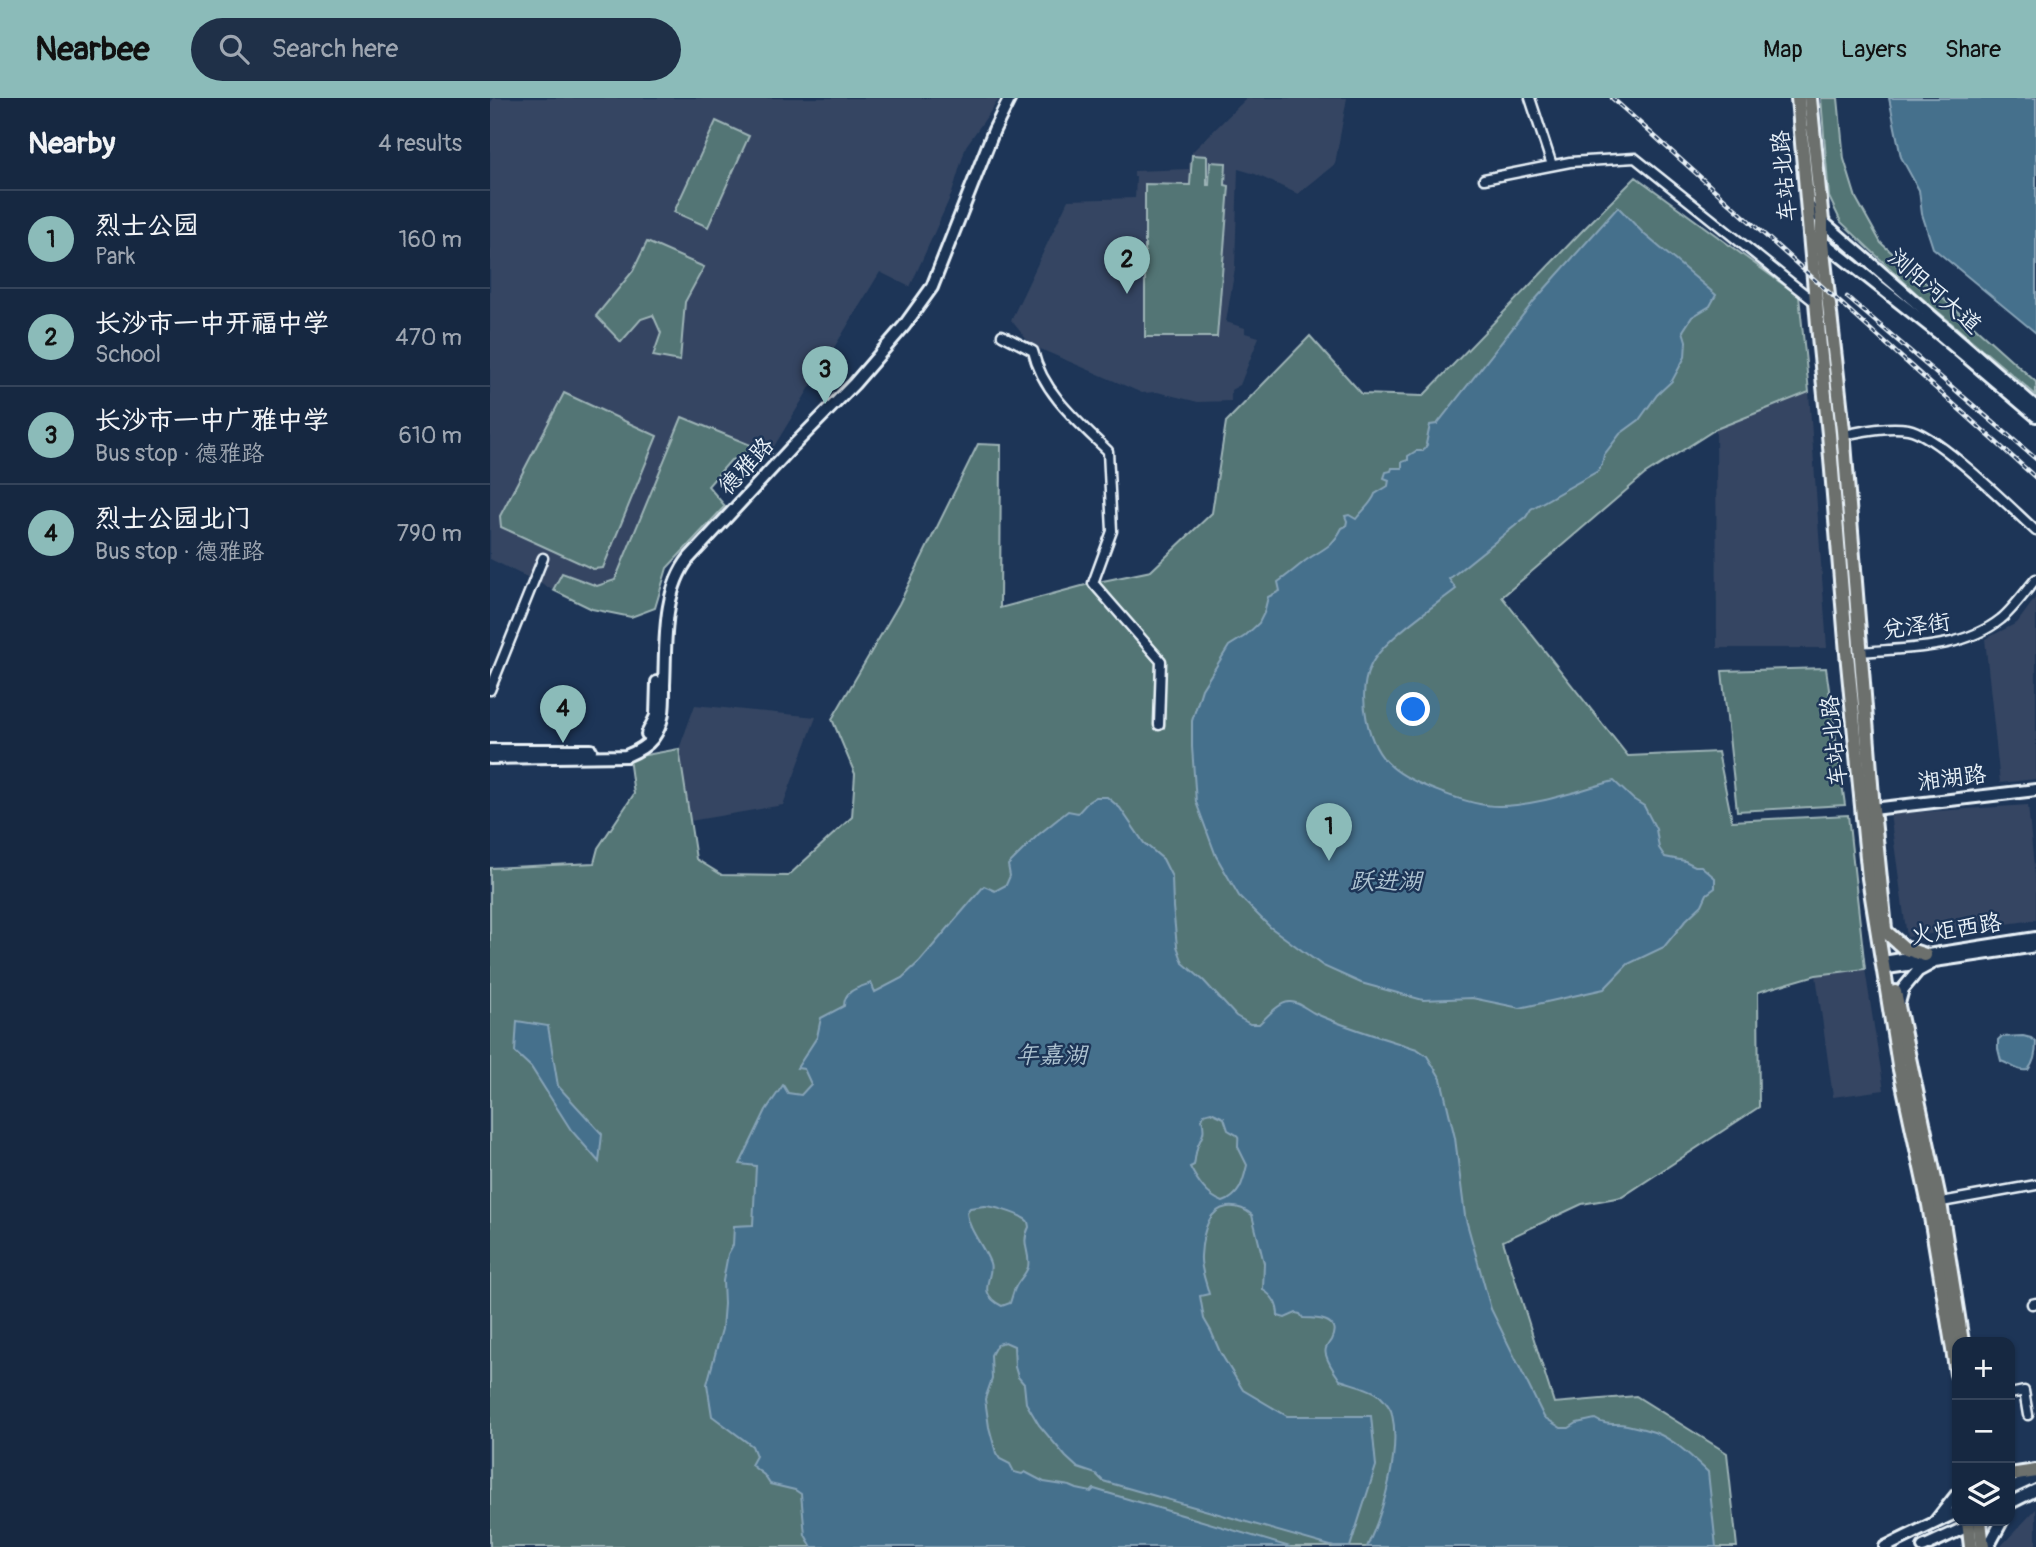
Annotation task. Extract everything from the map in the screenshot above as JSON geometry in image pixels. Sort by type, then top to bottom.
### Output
[{"type":"main road","name":"车站北路","points":[[1798,98],[1869,878],[1898,1007],[1961,1337]]},
{"type":"main road","name":"车站北路","points":[[1810,98],[1843,435],[1887,965],[1899,1065],[1934,1204],[1952,1337]]},
{"type":"main road","points":[[1885,931],[1904,948],[1930,958]]},
{"type":"main road","points":[[2015,1474],[2036,1471]]},
{"type":"main road","points":[[1971,1547],[1974,1526]]},
{"type":"main road","points":[[1976,1526],[1985,1547]]},
{"type":"street","name":"德雅路","points":[[490,750],[625,749],[641,741],[650,731],[656,716],[660,617],[675,568],[786,444],[850,382],[900,324],[929,284],[989,130],[1008,98]]},
{"type":"street","name":"德雅路","points":[[490,758],[626,756],[652,740],[663,719],[667,617],[681,570],[772,468],[854,384],[904,326],[932,287],[1008,98]]},
{"type":"street","points":[[1530,98],[1552,165]]},
{"type":"street","points":[[1484,179],[1570,162],[1635,158],[1816,303]]},
{"type":"street","name":"浏阳河大道","points":[[1808,205],[1822,221],[2036,407]]},
{"type":"street","name":"浏阳河大道","points":[[1810,229],[1822,242],[1937,332],[2036,416]]},
{"type":"street","points":[[1002,335],[1033,351],[1036,362],[1062,406],[1108,451],[1112,531],[1093,583],[1161,661],[1158,725]]},
{"type":"street","points":[[1843,435],[1875,429],[1910,429],[1938,443],[2036,531]]},
{"type":"street","points":[[490,690],[543,558]]},
{"type":"street","name":"兑泽街","points":[[1861,652],[1939,645],[1977,634],[2002,618],[2036,579]]},
{"type":"street","name":"湘湖路","points":[[1873,809],[2036,790]]},
{"type":"street","name":"火炬西路","points":[[1887,965],[2036,938]]},
{"type":"street","name":"火炬西路","points":[[1930,958],[2036,946]]},
{"type":"street","points":[[1898,1007],[1903,989],[1930,958]]},
{"type":"street","points":[[1934,1204],[2036,1185]]},
{"type":"street","points":[[2015,1393],[2024,1391],[2028,1415]]},
{"type":"street","points":[[2015,1487],[2036,1478]]},
{"type":"street","points":[[2015,1500],[2031,1492]]},
{"type":"street","points":[[2015,1507],[2031,1492]]},
{"type":"street","points":[[1933,1525],[1952,1500]]},
{"type":"street","points":[[1885,1547],[1952,1515]]},
{"type":"street","points":[[1923,1547],[1966,1526]]},
{"type":"street","points":[[1985,1547],[1999,1526]]},
{"type":"street","points":[[1874,1547],[1911,1535]]},
{"type":"shaded area","points":[[493,98],[1000,98],[966,146],[952,193],[910,287],[880,272],[770,453],[731,460],[708,486],[725,506],[667,568],[655,608],[631,617],[592,609],[490,559],[490,104]]},
{"type":"shaded area","points":[[1247,98],[1347,98],[1335,164],[1298,194],[1238,169],[1235,268],[1226,322],[1245,328],[1245,333],[1259,337],[1240,385],[1231,390],[1231,401],[1198,402],[1157,392],[1142,393],[1031,345],[1011,320],[1068,200],[1135,198],[1134,171],[1189,169],[1192,152]]},
{"type":"shaded area","points":[[1809,392],[1827,648],[1717,648],[1716,429]]},
{"type":"shaded area","points":[[2036,597],[2036,779],[2000,783],[1985,639],[2017,623]]},
{"type":"shaded area","points":[[695,705],[816,717],[783,805],[690,821],[679,749]]},
{"type":"shaded area","points":[[2028,805],[2036,887],[2036,920],[1907,937],[1890,814]]},
{"type":"shaded area","points":[[1865,969],[1884,1090],[1833,1097],[1816,975]]},
{"type":"shaded area","points":[[2036,1509],[2036,1547],[2001,1547],[2001,1546]]},
{"type":"green space","points":[[1821,98],[1838,98],[1844,159],[1856,198],[1881,243],[2036,382],[2036,395],[1916,293],[1841,222],[1829,197]]},
{"type":"green space","points":[[716,121],[749,136],[708,227],[674,212]]},
{"type":"green space","points":[[1192,155],[1207,156],[1207,185],[1210,162],[1226,163],[1225,185],[1229,186],[1217,337],[1145,337],[1145,184],[1190,185]]},
{"type":"green space","points":[[1636,177],[1799,296],[1809,392],[1716,429],[1644,475],[1502,597],[1628,756],[1718,752],[1732,821],[1848,815],[1865,969],[1816,975],[1758,992],[1759,1107],[1622,1197],[1582,1204],[1503,1241],[1554,1403],[1636,1396],[1727,1453],[1737,1547],[490,1547],[490,868],[594,863],[598,848],[634,794],[629,758],[679,749],[696,859],[722,875],[788,876],[852,817],[855,774],[832,719],[899,604],[978,444],[1001,445],[1000,608],[1093,583],[1151,571],[1212,513],[1226,422],[1310,336],[1362,394],[1423,396]]},
{"type":"green space","points":[[647,242],[704,267],[685,302],[680,361],[653,356],[661,333],[653,315],[641,319],[621,342],[596,316],[633,271]]},
{"type":"green space","points":[[564,393],[657,436],[603,568],[593,569],[501,527],[500,516]]},
{"type":"green space","points":[[682,417],[770,453],[731,460],[708,486],[725,506],[667,568],[655,608],[631,617],[592,609],[553,590],[562,573],[597,586],[615,580]]},
{"type":"green space","points":[[1826,668],[1845,805],[1737,811],[1722,671]]},
{"type":"water","points":[[1889,98],[2036,98],[2036,333],[1933,248],[1922,214],[1919,190],[1901,157]]},
{"type":"water","name":"跃进湖","points":[[1618,207],[1645,235],[1716,295],[1710,306],[1692,317],[1683,331],[1686,341],[1685,357],[1672,381],[1657,395],[1639,420],[1620,434],[1604,455],[1598,471],[1531,509],[1526,517],[1449,579],[1456,589],[1385,646],[1370,667],[1366,678],[1364,691],[1367,720],[1376,746],[1400,773],[1427,787],[1474,803],[1515,805],[1614,781],[1644,806],[1656,829],[1659,848],[1665,857],[1701,866],[1715,878],[1715,888],[1707,894],[1702,905],[1664,947],[1628,964],[1604,989],[1520,1008],[1472,998],[1423,1000],[1361,983],[1323,966],[1270,927],[1239,896],[1216,856],[1196,802],[1192,721],[1202,689],[1229,646],[1259,623],[1268,597],[1280,591],[1278,582],[1330,544],[1346,526],[1345,516],[1356,519],[1375,494],[1388,486],[1389,480],[1384,478],[1386,472],[1392,468],[1402,468],[1402,462],[1408,460],[1408,456],[1416,451],[1423,451],[1427,445],[1430,425],[1437,424],[1534,301]]},
{"type":"water","name":"年嘉湖","points":[[1096,797],[1107,797],[1120,808],[1144,843],[1163,859],[1172,877],[1177,946],[1183,963],[1204,981],[1236,1016],[1250,1024],[1259,1024],[1281,1005],[1292,1002],[1339,1023],[1417,1049],[1427,1056],[1441,1079],[1455,1138],[1465,1216],[1491,1309],[1544,1417],[1561,1428],[1595,1419],[1627,1425],[1662,1435],[1676,1444],[1708,1472],[1716,1547],[1367,1547],[1389,1482],[1394,1446],[1391,1412],[1376,1393],[1340,1380],[1326,1353],[1333,1333],[1330,1323],[1320,1319],[1303,1318],[1296,1313],[1285,1318],[1278,1316],[1274,1301],[1263,1290],[1264,1263],[1252,1215],[1240,1208],[1227,1207],[1214,1214],[1206,1226],[1201,1261],[1209,1294],[1200,1296],[1204,1319],[1243,1390],[1287,1416],[1371,1416],[1376,1466],[1350,1547],[1334,1547],[1103,1481],[1096,1474],[1078,1468],[1039,1425],[1026,1403],[1024,1384],[1015,1367],[1014,1346],[1005,1342],[997,1344],[991,1355],[992,1379],[985,1399],[996,1453],[1000,1459],[1010,1464],[1014,1472],[1025,1472],[1044,1482],[1091,1492],[1094,1489],[1290,1547],[812,1547],[805,1535],[801,1494],[770,1484],[764,1475],[751,1465],[756,1456],[752,1446],[712,1416],[707,1384],[722,1329],[723,1281],[728,1254],[733,1245],[734,1226],[753,1225],[756,1166],[740,1164],[766,1110],[783,1085],[788,1093],[801,1095],[811,1084],[804,1069],[797,1068],[817,1037],[821,1018],[844,1006],[846,996],[857,988],[871,983],[875,992],[902,978],[920,961],[984,886],[995,891],[1006,885],[1010,876],[1008,865],[1038,835],[1068,811],[1078,813]],"holes":[[[1211,1112],[1224,1118],[1228,1130],[1238,1136],[1238,1147],[1247,1165],[1237,1192],[1223,1202],[1204,1188],[1190,1167],[1194,1165],[1203,1134],[1202,1119],[1204,1114]],[[984,1206],[1015,1214],[1026,1220],[1029,1227],[1025,1239],[1028,1267],[1016,1286],[1010,1303],[1002,1306],[994,1301],[987,1290],[990,1263],[968,1219],[967,1212],[970,1208]]]},
{"type":"water","points":[[517,1021],[548,1026],[558,1086],[602,1134],[599,1162],[571,1130],[531,1067],[515,1052]]},
{"type":"water","points":[[2023,1036],[2036,1042],[2032,1064],[2028,1070],[2017,1069],[2001,1061],[1998,1049],[1998,1040],[2001,1037]]},
{"type":"railway","points":[[1612,98],[2036,478]]},
{"type":"railway","points":[[1847,297],[2036,459]]},
{"type":"place","name":"长沙市一中开福中学","points":[[1127,294]]},
{"type":"place","name":"长沙市一中广雅中学","points":[[825,404]]},
{"type":"place","name":"烈士公园北门","points":[[563,743]]},
{"type":"place","name":"烈士公园","points":[[1329,861]]}]
